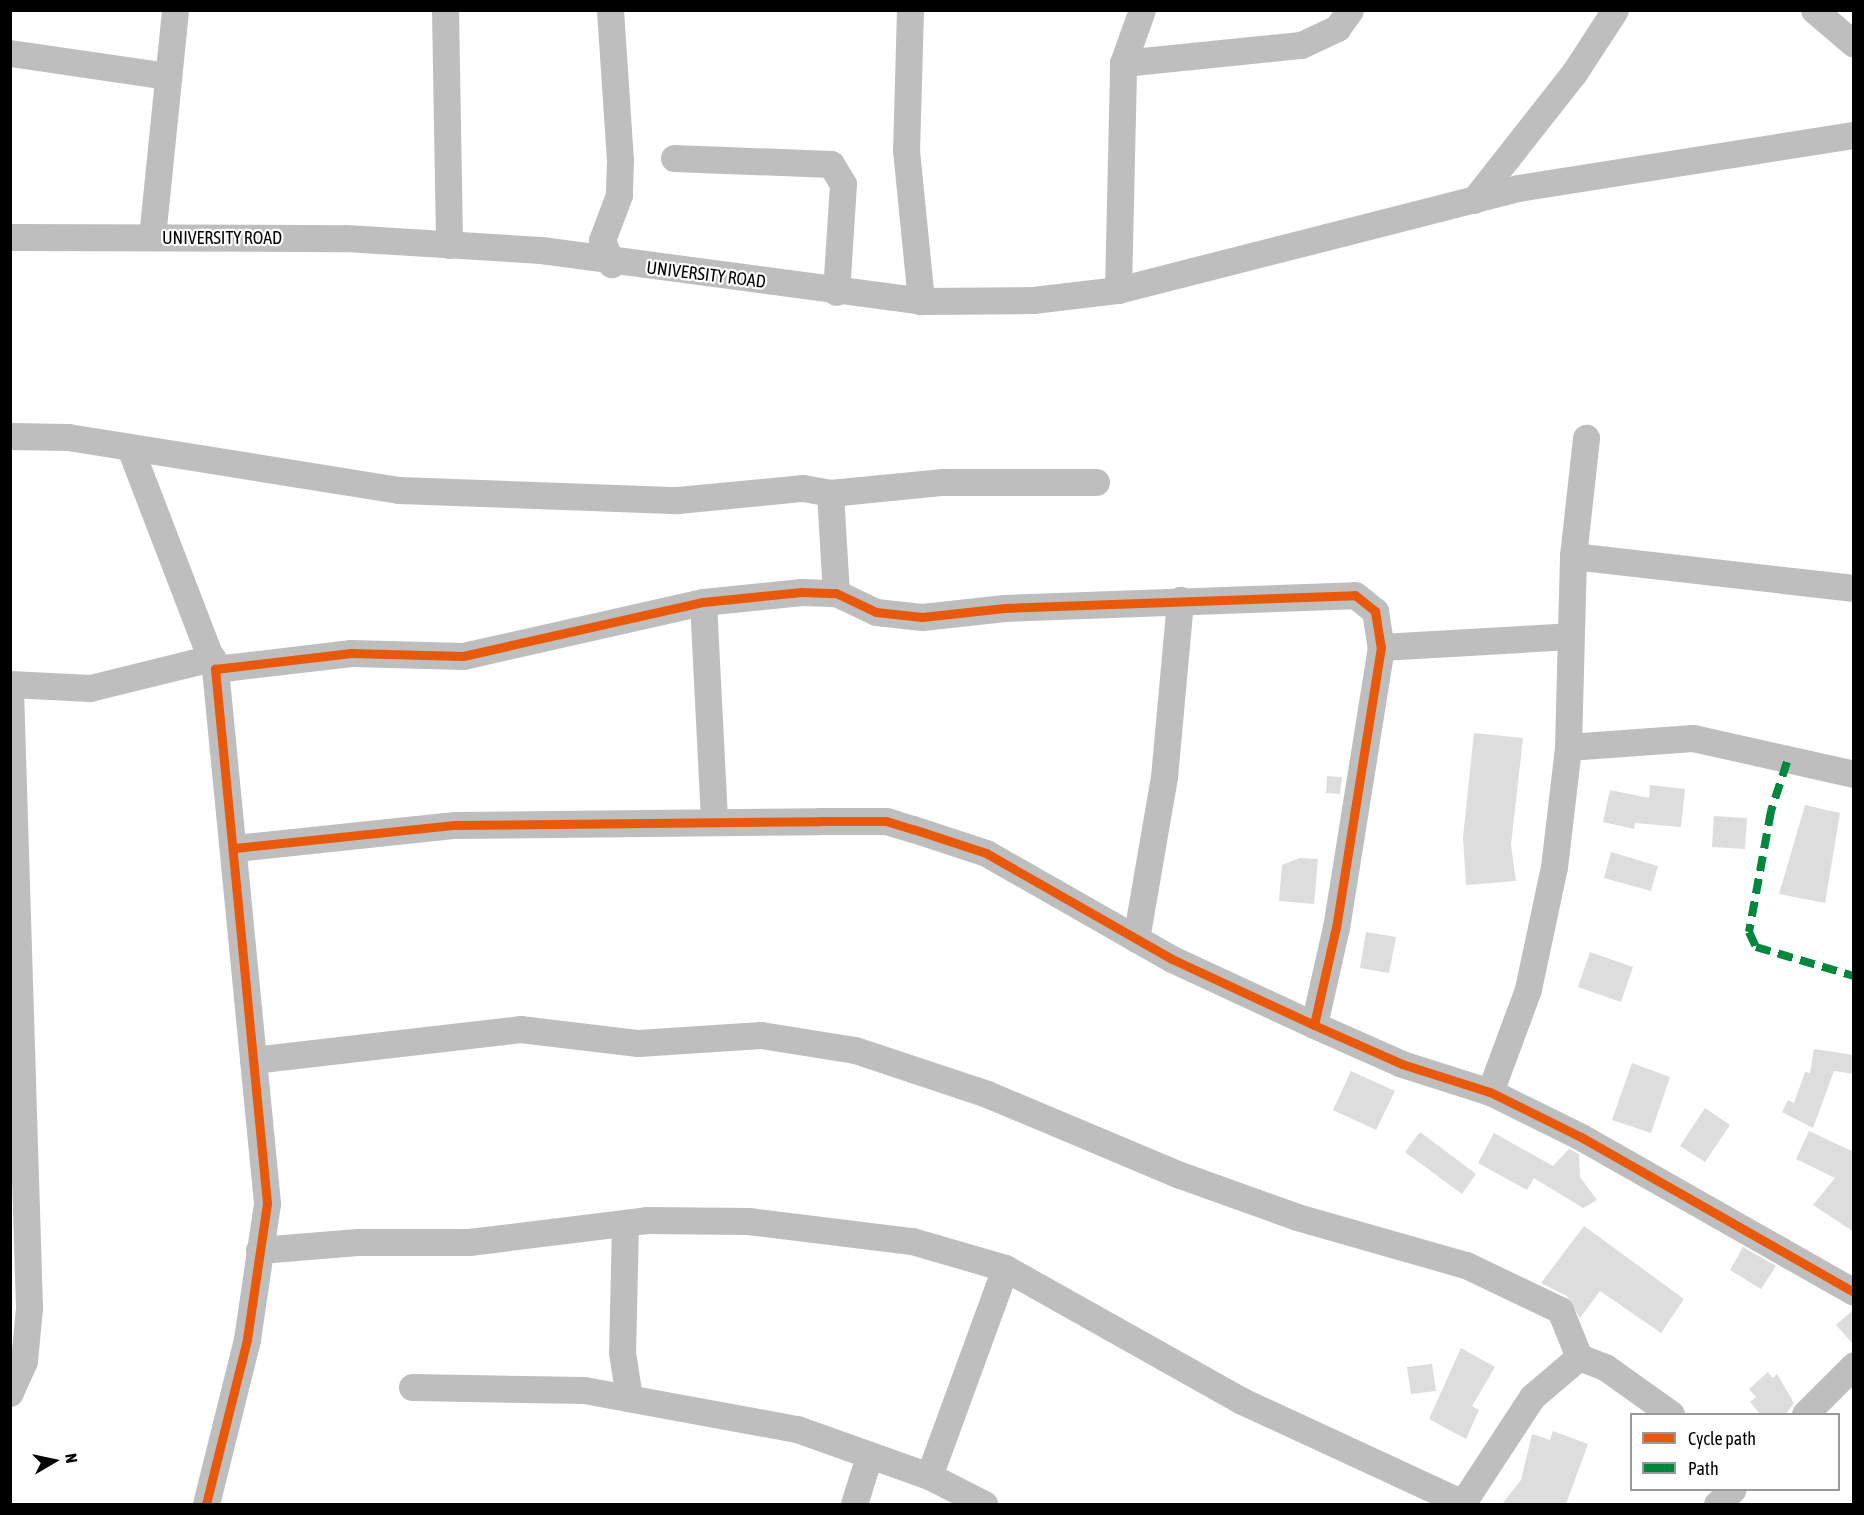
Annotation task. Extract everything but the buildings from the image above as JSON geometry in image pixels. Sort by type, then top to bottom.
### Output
[{"type":"street","points":[[152,237],[175,10]]},
{"type":"street","points":[[445,10],[448,244]]},
{"type":"street","points":[[610,10],[620,161],[619,195],[602,240],[611,264]]},
{"type":"street","points":[[910,10],[906,150],[921,301]]},
{"type":"street","points":[[1118,290],[1123,63],[1142,10]]},
{"type":"street","points":[[1123,63],[1301,45],[1337,28],[1350,10]]},
{"type":"street","points":[[1474,200],[1574,73],[1615,10]]},
{"type":"street","points":[[1814,10],[1854,44]]},
{"type":"street","points":[[10,53],[168,76]]},
{"type":"street","name":"UNIVERSITY ROAD","points":[[10,237],[152,237],[448,244],[541,250],[611,264],[921,301],[1034,300],[1118,290],[1474,200],[1649,164],[1854,135]]},
{"type":"street","points":[[674,158],[831,164],[843,184],[836,292]]},
{"type":"street","points":[[10,436],[68,437],[399,490],[678,500],[803,488],[830,493],[964,482],[1096,482]]},
{"type":"street","points":[[1490,1092],[1528,989],[1554,867],[1568,747],[1573,556],[1586,438]]},
{"type":"street","points":[[130,448],[214,663],[235,848],[253,1060],[266,1173],[260,1250],[247,1339],[206,1504]]},
{"type":"street","points":[[830,493],[835,503],[836,593]]},
{"type":"street","points":[[1573,556],[1854,588]]},
{"type":"street","points":[[10,684],[90,688],[214,663],[351,653],[463,656],[704,602],[836,593],[876,612],[922,617],[1180,600],[1355,595],[1375,611],[1380,646],[1336,927],[1314,1025]]},
{"type":"street","points":[[1136,939],[1164,777],[1180,600]]},
{"type":"street","points":[[704,602],[714,822]]},
{"type":"street","points":[[1380,646],[1570,636]]},
{"type":"street","points":[[10,689],[13,866],[29,1308],[24,1361],[10,1393]]},
{"type":"street","points":[[1568,747],[1693,738],[1854,774]]},
{"type":"street","points":[[235,848],[455,825],[714,822],[895,824],[986,853],[1136,939],[1314,1025],[1402,1064],[1490,1092],[1581,1137],[1854,1292]]},
{"type":"street","points":[[253,1060],[520,1029],[638,1043],[761,1035],[855,1050],[987,1094],[1180,1175],[1297,1217],[1466,1265],[1560,1310],[1579,1357],[1605,1367],[1670,1413]]},
{"type":"street","points":[[260,1250],[358,1242],[469,1242],[624,1224],[748,1221],[912,1241],[1005,1268],[1242,1401],[1462,1504],[1532,1397],[1579,1357]]},
{"type":"street","points":[[624,1224],[622,1353],[629,1398]]},
{"type":"street","points":[[929,1476],[1005,1268]]},
{"type":"street","points":[[1806,1413],[1854,1365]]},
{"type":"street","points":[[412,1387],[584,1390],[797,1429],[929,1476],[984,1504]]},
{"type":"street","points":[[854,1504],[869,1456]]},
{"type":"street","points":[[1717,1504],[1731,1491]]},
{"type":"marked path","points":[[1787,762],[1771,811],[1749,932],[1756,947],[1854,976]]},
{"type":"cycle path","points":[[206,1504],[247,1339],[267,1203],[215,669],[351,653],[463,656],[703,602],[801,592],[836,593],[876,612],[922,617],[1005,608],[1355,595],[1375,611],[1381,647],[1336,927],[1314,1025]]},
{"type":"cycle path","points":[[235,848],[455,825],[886,821],[986,853],[1172,959],[1402,1064],[1490,1092],[1581,1137],[1854,1292]]}]
